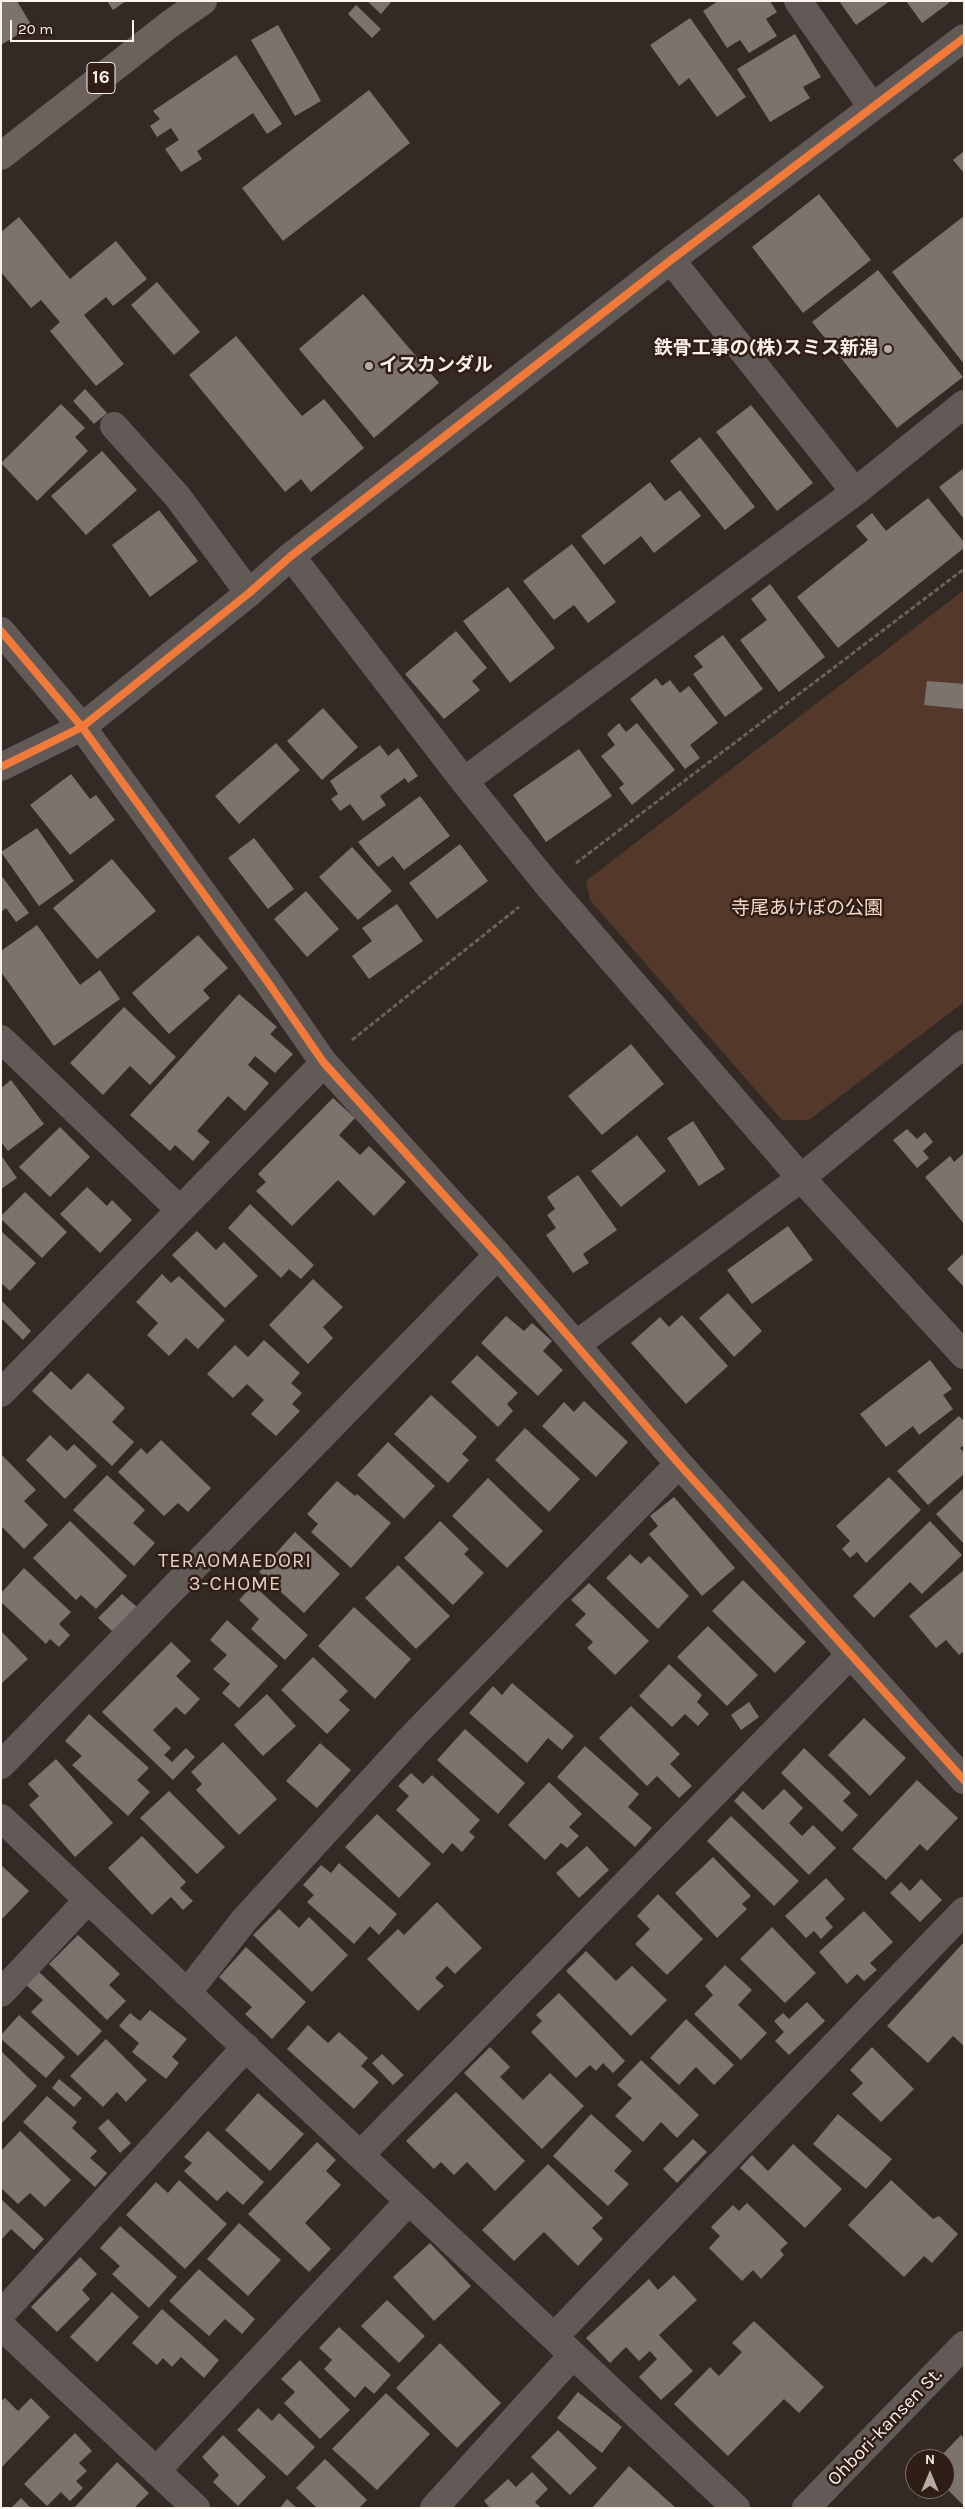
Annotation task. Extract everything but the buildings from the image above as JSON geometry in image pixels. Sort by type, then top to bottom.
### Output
[{"type":"main road","name":"16","points":[[1,156],[170,24],[203,1]]},
{"type":"street","points":[[798,1],[872,107]]},
{"type":"street","points":[[1,767],[82,727],[250,593],[291,556],[671,260],[964,38]]},
{"type":"street","points":[[671,260],[855,492]]},
{"type":"street","points":[[464,781],[855,492],[964,404]]},
{"type":"street","points":[[114,426],[177,496],[250,593]]},
{"type":"street","points":[[291,556],[464,781],[547,884],[801,1178],[964,1355]]},
{"type":"street","points":[[1,631],[82,727],[324,1063],[577,1344],[679,1464],[964,1780]]},
{"type":"street","points":[[1,1039],[180,1210]]},
{"type":"street","points":[[577,1344],[801,1178],[964,1044]]},
{"type":"street","points":[[1,1393],[324,1063]]},
{"type":"street","points":[[1,1765],[498,1255]]},
{"type":"street","points":[[187,1993],[244,1919],[407,1742],[679,1464]]},
{"type":"street","points":[[360,2156],[851,1654]]},
{"type":"street","points":[[1,1818],[736,2508]]},
{"type":"street","points":[[1,1994],[88,1900]]},
{"type":"street","points":[[434,2508],[563,2346],[964,1911]]},
{"type":"street","points":[[1,2314],[246,2048]]},
{"type":"street","points":[[156,2470],[409,2201]]},
{"type":"street","points":[[1,2326],[196,2508]]},
{"type":"street","name":"Ohbori-kansen St.","points":[[806,2508],[962,2351]]},
{"type":"path","points":[[324,1063],[547,884],[964,569]]},
{"type":"green space","name":"寺尾あけぼの公園","points":[[964,590],[964,1002],[809,1120],[782,1120],[590,900],[586,881]]},
{"type":"cycle path","points":[[1,767],[82,727],[249,593],[291,556],[671,260],[964,38]]},
{"type":"cycle path","points":[[1,631],[82,727],[267,981],[324,1063],[498,1255],[679,1464],[964,1780]]},
{"type":"place","name":"鉄骨工事の(株)スミス新潟","points":[[888,349]]},
{"type":"place","name":"イスカンダル","points":[[369,366]]},
{"type":"district","name":"TERAOMAEDORI 3-CHOME","points":[[235,1572]]}]
